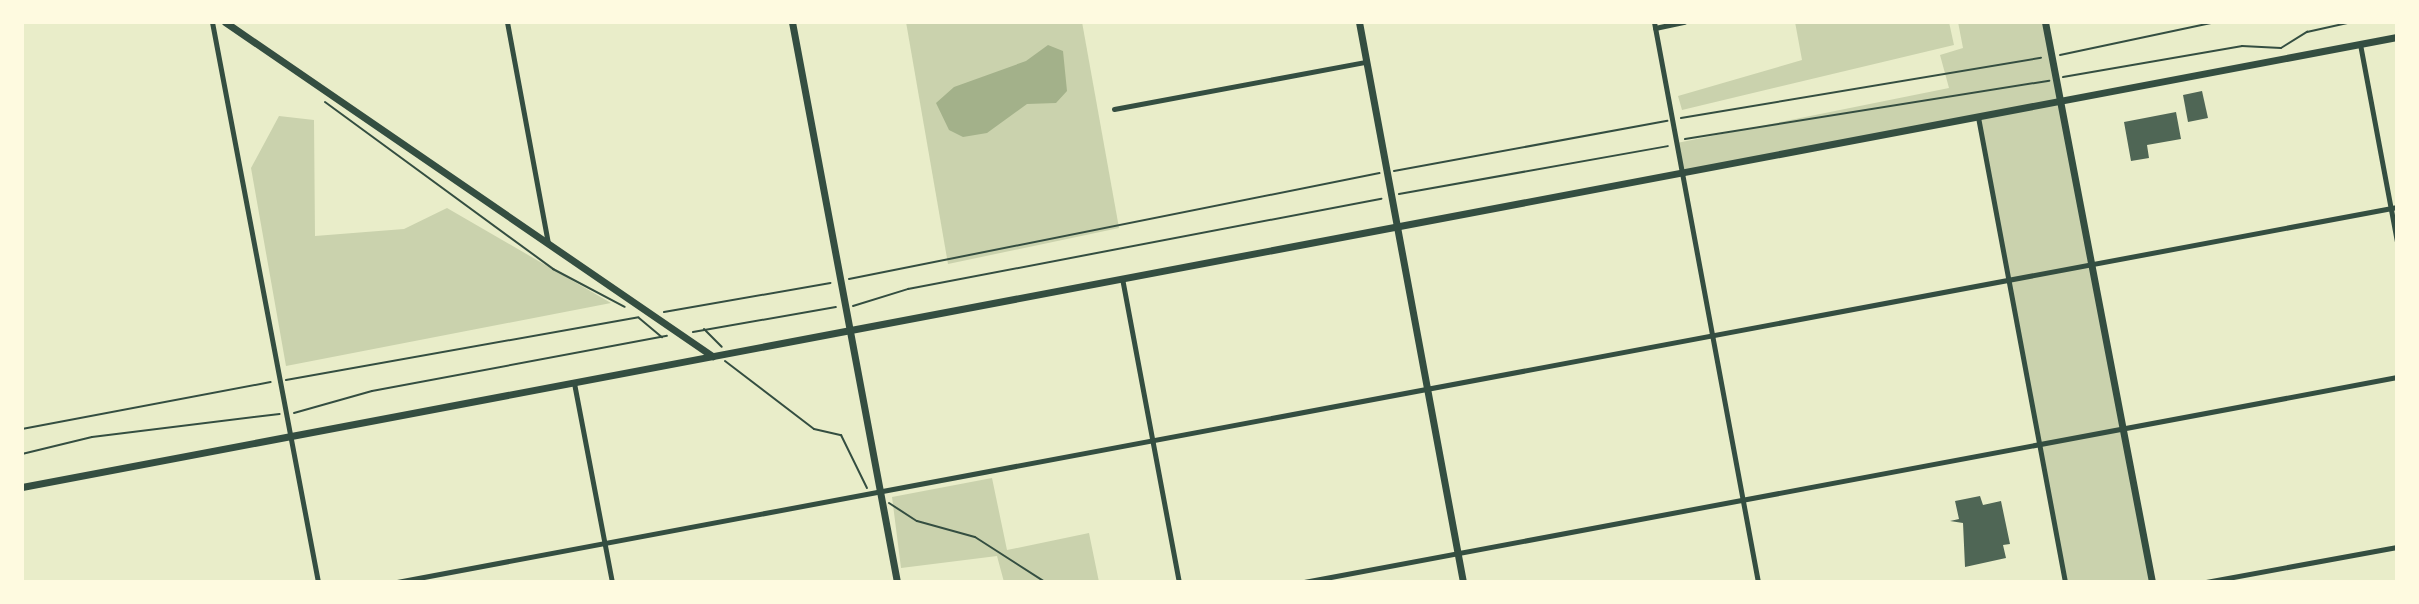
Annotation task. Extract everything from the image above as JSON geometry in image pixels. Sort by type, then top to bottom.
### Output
[{"type":"street","points":[[212,22],[318,582]]},
{"type":"street","points":[[225,22],[712,356]]},
{"type":"street","points":[[507,22],[548,244]]},
{"type":"street","points":[[792,22],[897,582]]},
{"type":"street","points":[[1359,22],[1463,582]]},
{"type":"street","points":[[1684,22],[1654,25],[1758,582]]},
{"type":"street","points":[[2045,22],[2152,582]]},
{"type":"street","points":[[22,487],[2397,37]]},
{"type":"street","points":[[2360,44],[2394,207],[2397,242]]},
{"type":"street","points":[[1114,109],[1366,62]]},
{"type":"street","points":[[1978,116],[2065,582]]},
{"type":"street","points":[[397,582],[2394,207]]},
{"type":"street","points":[[1122,278],[1179,582]]},
{"type":"street","points":[[1304,582],[2397,377]]},
{"type":"street","points":[[574,382],[612,582]]},
{"type":"street","points":[[2206,582],[2397,547]]},
{"type":"path","points":[[2059,55],[2215,22]]},
{"type":"path","points":[[2062,78],[2242,46],[2281,48],[2307,32],[2352,22]]},
{"type":"path","points":[[1678,118],[2042,57]]},
{"type":"path","points":[[315,83],[327,107],[359,133],[445,185],[571,281],[638,317],[662,337]]},
{"type":"path","points":[[1683,140],[2045,83]]},
{"type":"path","points":[[1394,171],[1666,121]]},
{"type":"path","points":[[1398,194],[1670,146]]},
{"type":"path","points":[[847,279],[1378,174]]},
{"type":"path","points":[[852,307],[923,286],[1379,199]]},
{"type":"path","points":[[666,312],[831,282]]},
{"type":"path","points":[[693,331],[837,307]]},
{"type":"path","points":[[287,380],[638,317]]},
{"type":"path","points":[[703,328],[721,345]]},
{"type":"path","points":[[293,413],[372,391],[673,335]]},
{"type":"path","points":[[725,360],[814,429],[841,435],[865,481]]},
{"type":"path","points":[[22,429],[273,382]]},
{"type":"path","points":[[22,454],[92,437],[276,414]]},
{"type":"path","points":[[890,503],[917,521],[975,537],[1045,582]]},
{"type":"shaded area","points":[[906,22],[1082,22],[1119,228],[948,264]]},
{"type":"shaded area","points":[[1795,22],[1949,22],[1954,45],[1682,110],[1678,96],[1802,60]]},
{"type":"shaded area","points":[[1958,22],[2045,22],[2151,582],[2065,582],[1978,116],[1682,172],[1677,143],[1949,88],[1940,55],[1963,48]]},
{"type":"shaded area","points":[[1048,45],[1063,51],[1067,91],[1056,103],[1027,104],[987,133],[963,137],[949,130],[936,103],[954,87],[1026,61]]},
{"type":"shaded area","points":[[279,116],[314,120],[315,236],[404,229],[447,208],[611,303],[286,366],[251,168]]},
{"type":"shaded area","points":[[992,478],[1007,550],[1089,533],[1099,582],[1004,582],[997,556],[901,568],[892,497]]},
{"type":"building","points":[[2202,91],[2208,118],[2188,122],[2183,95]]},
{"type":"building","points":[[2176,112],[2181,139],[2147,145],[2149,158],[2131,161],[2124,122]]},
{"type":"building","points":[[1980,496],[1983,505],[2001,501],[2010,544],[2003,545],[2006,558],[1965,567],[1963,523],[1950,521],[1959,519],[1955,501]]}]
